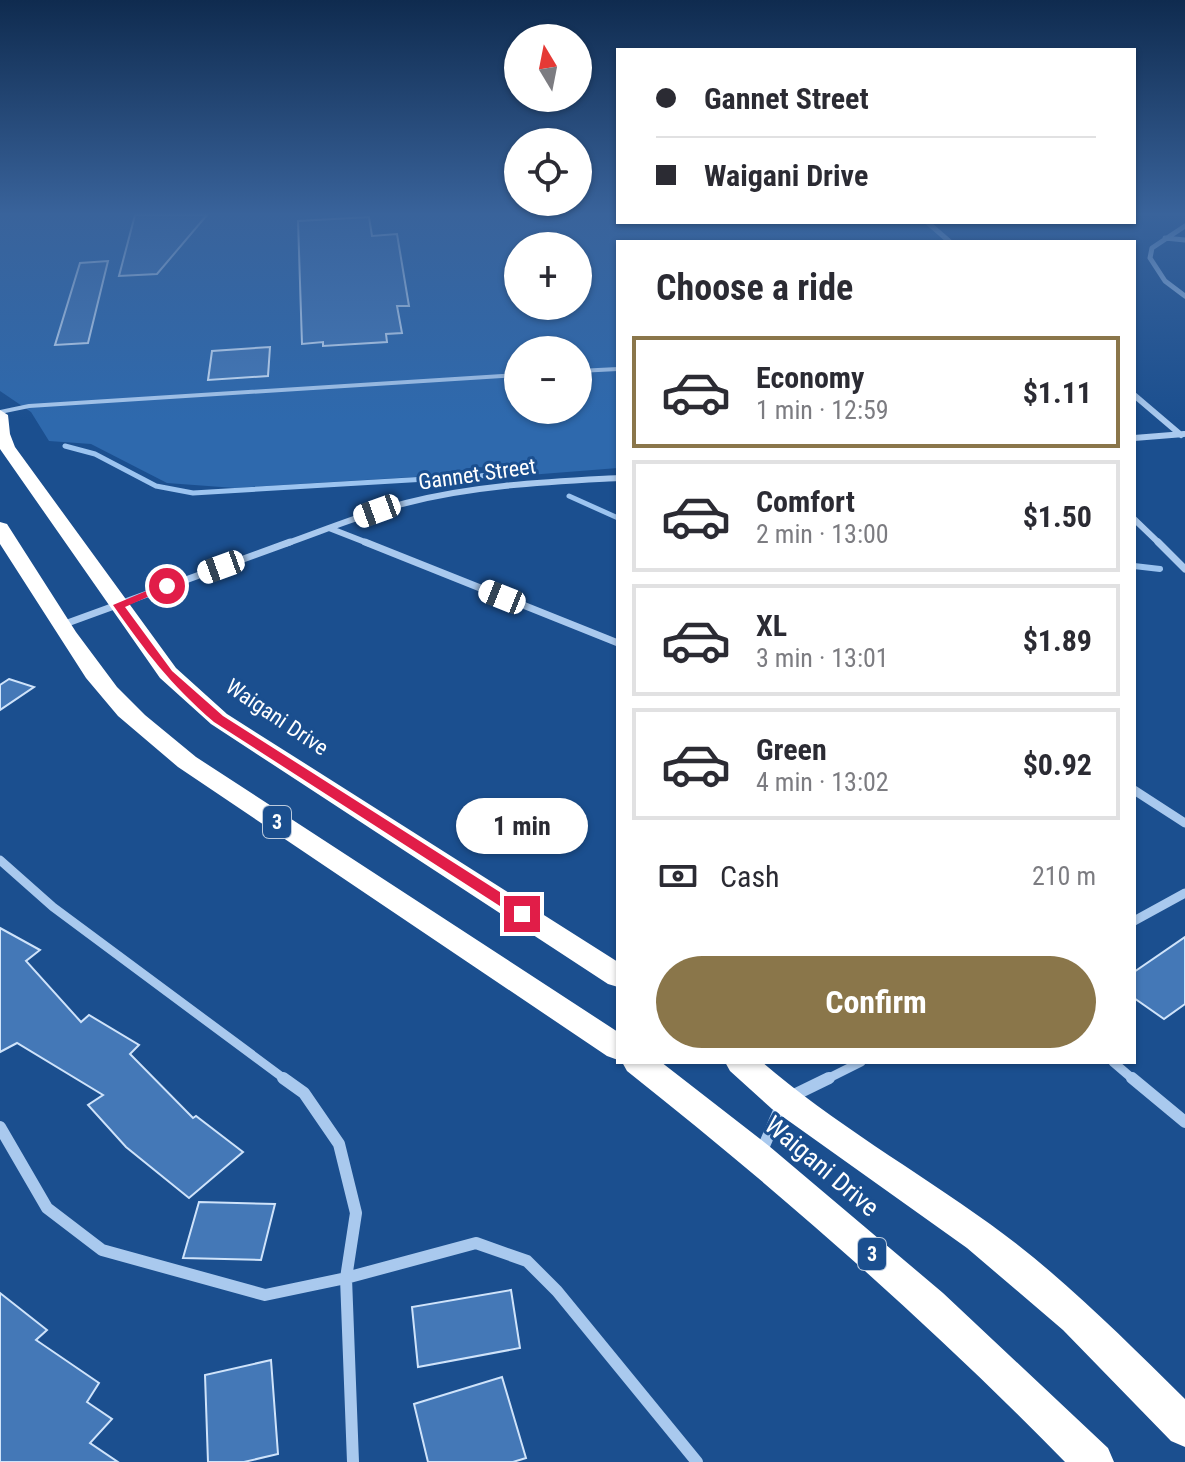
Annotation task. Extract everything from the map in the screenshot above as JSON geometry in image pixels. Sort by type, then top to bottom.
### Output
[{"type":"highway","name":"Waigani Drive","points":[[0,413],[1,434],[7,447],[168,673],[219,719],[616,975]]},
{"type":"highway","name":"3","points":[[0,528],[61,625],[110,693],[187,762],[616,1047]]},
{"type":"highway","name":"Waigani Drive","points":[[641,1064],[760,1155],[900,1278],[1094,1462]]},
{"type":"highway","name":"Waigani Drive","points":[[743,1064],[784,1100],[980,1237],[1076,1318],[1185,1427]]},
{"type":"street","points":[[1168,283],[1185,296]]},
{"type":"street","points":[[1136,397],[1183,435]]},
{"type":"street","points":[[1136,438],[1183,435]]},
{"type":"street","name":"Gannet Street","points":[[61,625],[395,505],[453,492],[616,478]]},
{"type":"street","points":[[1136,521],[1185,569]]},
{"type":"street","points":[[329,528],[616,642]]},
{"type":"street","points":[[1136,791],[1185,823]]},
{"type":"street","points":[[0,860],[53,907],[304,1093],[339,1144],[356,1213],[346,1278],[353,1462]]},
{"type":"street","points":[[1136,920],[1185,893]]},
{"type":"street","points":[[760,1155],[784,1100],[857,1064]]},
{"type":"street","points":[[1115,1064],[1185,1122]]},
{"type":"street","points":[[0,1127],[47,1208],[102,1250],[265,1295],[346,1278],[476,1243],[527,1261],[557,1291],[697,1462]]},
{"type":"lane","points":[[592,370],[616,369]]},
{"type":"lane","points":[[0,413],[29,406],[504,376]]},
{"type":"shaded area","points":[[0,283],[504,283],[504,320],[592,320],[592,283],[616,283],[616,468],[529,475],[511,468],[473,467],[446,475],[235,488],[167,483],[91,444],[49,441],[31,412],[0,391]]},
{"type":"building","points":[[74,283],[103,283],[88,343],[55,345]]},
{"type":"building","points":[[300,283],[405,283],[409,306],[397,306],[402,333],[386,334],[387,342],[323,346],[323,342],[302,344]]},
{"type":"building","points":[[270,347],[268,376],[208,380],[212,351]]},
{"type":"building","points":[[9,679],[34,687],[0,710],[0,685]]},
{"type":"building","points":[[0,928],[40,950],[26,961],[81,1022],[89,1015],[139,1045],[130,1054],[193,1118],[196,1116],[243,1152],[189,1198],[126,1147],[88,1105],[103,1095],[17,1043],[0,1052]]},
{"type":"building","points":[[1185,937],[1185,1004],[1164,1019],[1136,999],[1136,971]]},
{"type":"building","points":[[199,1202],[275,1204],[261,1260],[183,1258]]},
{"type":"building","points":[[511,1290],[520,1348],[418,1367],[412,1307]]},
{"type":"building","points":[[0,1293],[47,1330],[36,1340],[99,1383],[87,1402],[112,1419],[90,1443],[118,1462],[0,1462]]},
{"type":"building","points":[[271,1360],[278,1454],[244,1462],[208,1462],[205,1375]]},
{"type":"building","points":[[502,1377],[526,1458],[513,1462],[428,1462],[414,1404]]},
{"type":"waterway","points":[[65,446],[95,454],[156,486],[193,493],[494,475]]},
{"type":"waterway","points":[[569,496],[616,517]]},
{"type":"waterway","points":[[1136,566],[1160,569]]},
{"type":"route","points":[[167,586],[119,605],[168,673],[193,698],[219,719],[522,914]]}]
